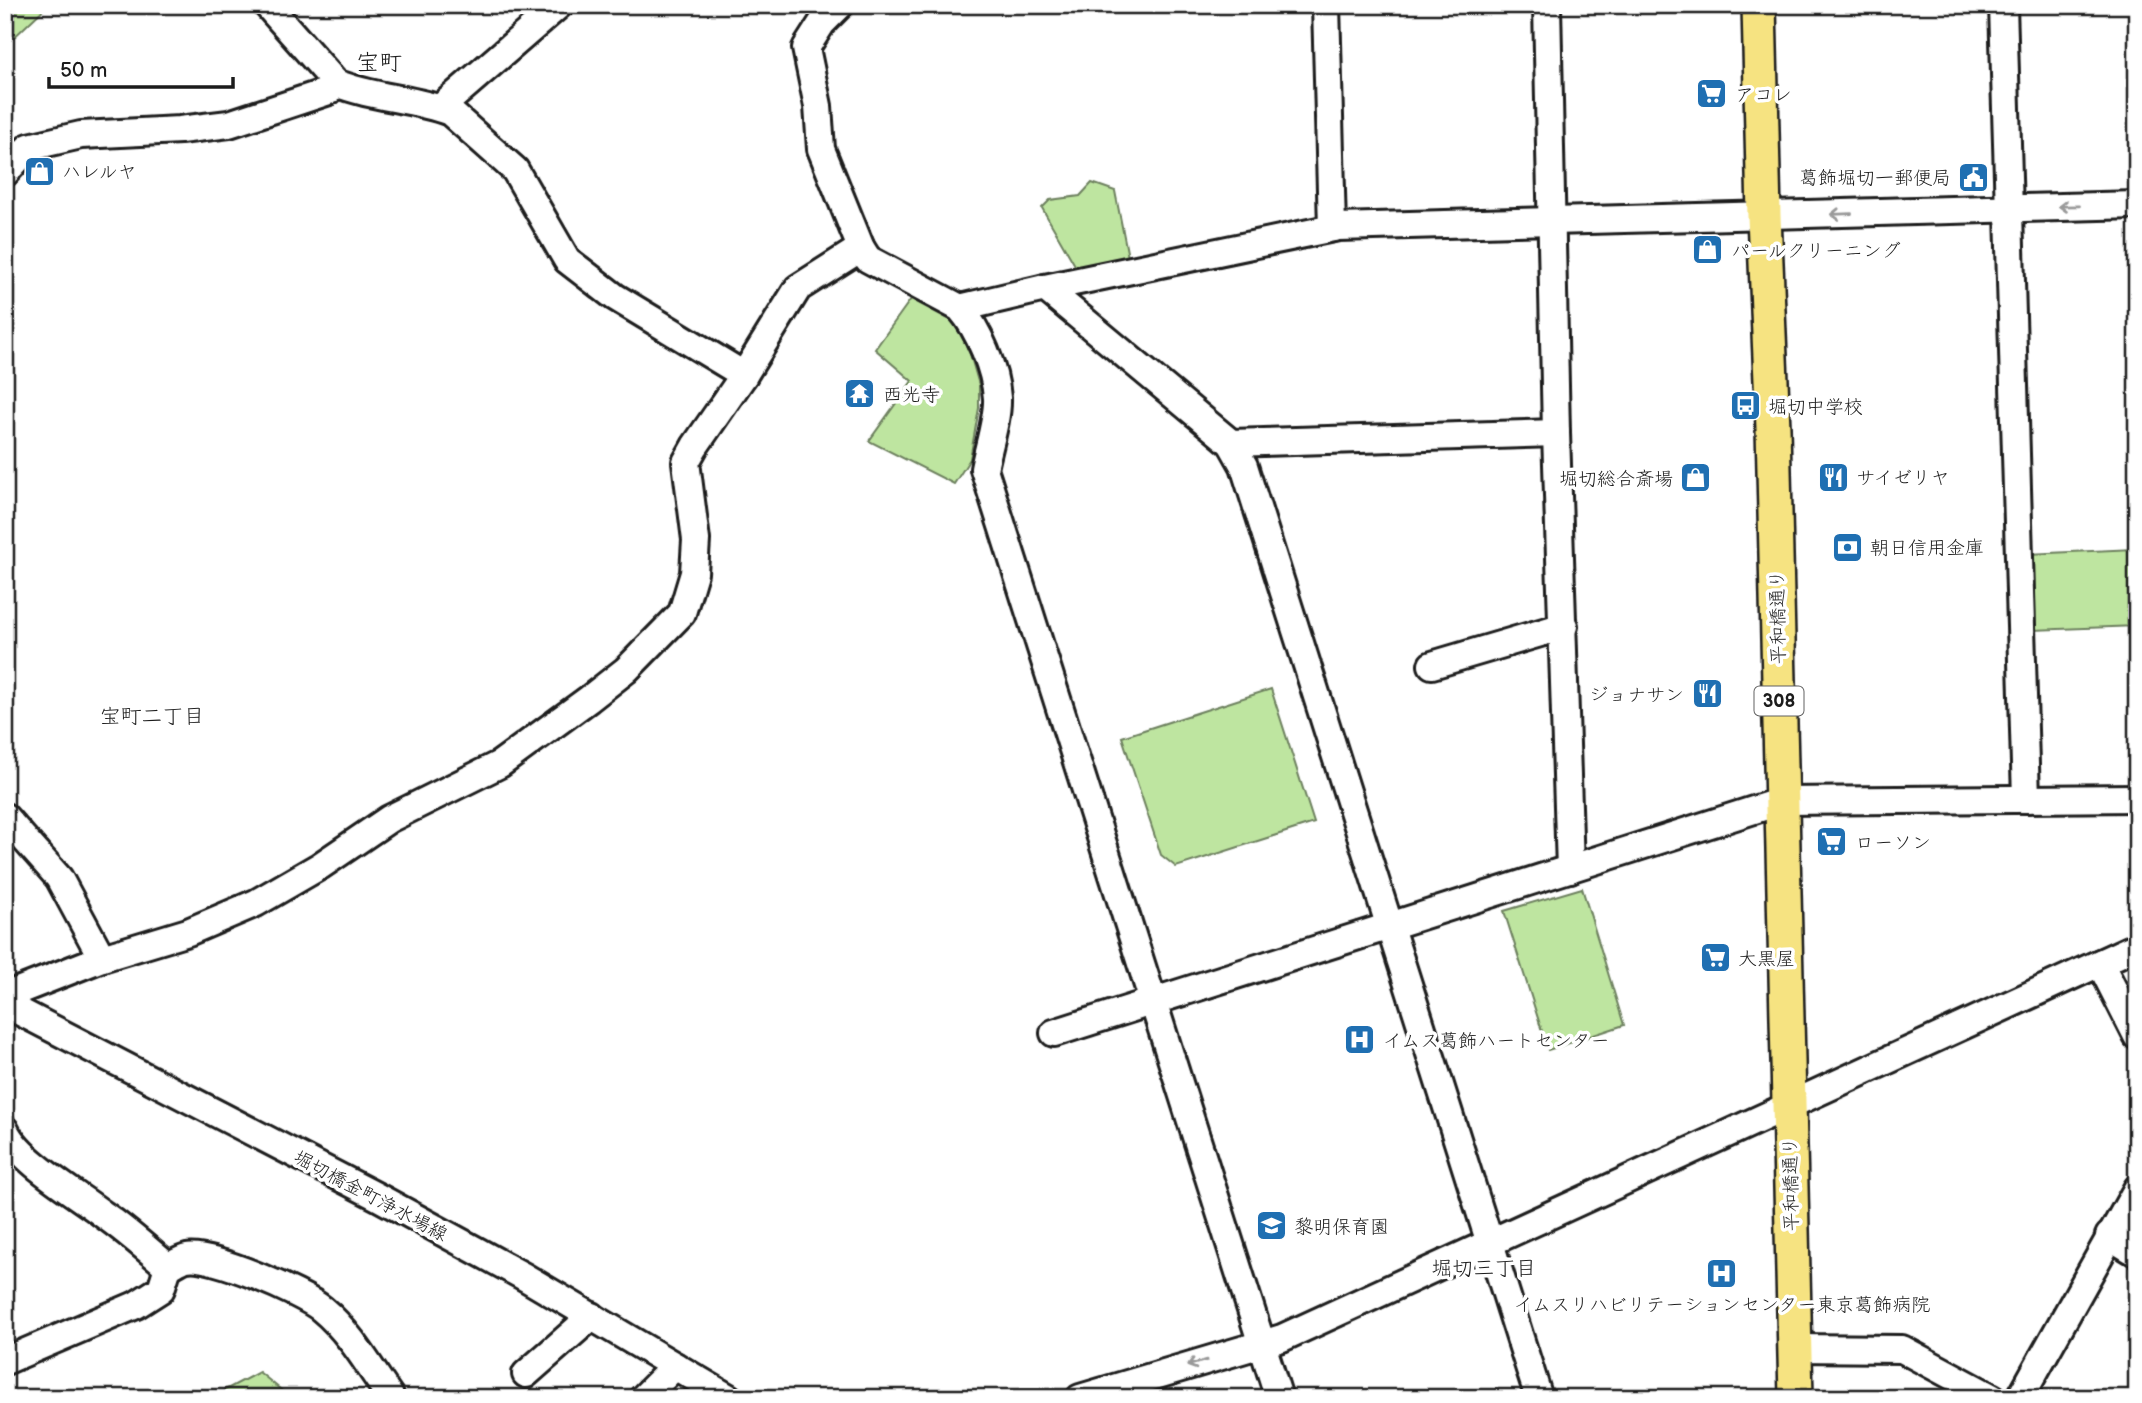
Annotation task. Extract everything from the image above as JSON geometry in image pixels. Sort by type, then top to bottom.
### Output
[{"type":"main road","name":"平和橋通り","points":[[1759,5],[1773,428],[1796,1398]]},
{"type":"street","points":[[267,5],[336,83],[450,112],[515,170],[567,260],[615,297],[744,376]]},
{"type":"street","points":[[840,5],[821,23],[806,48],[818,106],[821,149],[861,248],[868,259],[960,308],[968,317],[992,373],[997,400],[985,468],[1279,1398]]},
{"type":"street","points":[[1325,5],[1332,228]]},
{"type":"street","points":[[1546,5],[1570,869]]},
{"type":"street","points":[[2003,5],[2026,799]]},
{"type":"street","points":[[440,108],[542,11]]},
{"type":"street","points":[[5,173],[29,147],[81,135],[180,130],[229,124],[328,91],[336,83]]},
{"type":"street","points":[[960,308],[1332,228],[2137,205]]},
{"type":"street","points":[[5,996],[102,958],[188,932],[256,903],[320,866],[389,819],[500,764],[626,670],[682,613],[694,573],[696,540],[686,462],[744,376],[798,288],[861,248]]},
{"type":"street","points":[[1045,288],[1231,443],[1244,466],[1539,1398]]},
{"type":"street","points":[[1231,443],[1556,433]]},
{"type":"street","points":[[1432,665],[1564,626]]},
{"type":"street","points":[[1054,1032],[1782,801],[2137,798]]},
{"type":"street","points":[[5,817],[59,878],[102,958]]},
{"type":"street","points":[[1080,1398],[1282,1338],[2137,946]]},
{"type":"street","points":[[2099,963],[2137,1036]]},
{"type":"street","name":"堀切橋金町浄水場線","points":[[5,1004],[378,1197],[523,1276],[729,1398]]},
{"type":"street","points":[[5,1130],[32,1161],[62,1186],[134,1237],[168,1268]]},
{"type":"street","points":[[2020,1398],[2137,1189]]},
{"type":"street","points":[[2109,1236],[2137,1253]]},
{"type":"street","points":[[5,1361],[136,1305],[161,1289],[168,1268],[187,1258],[209,1260],[294,1291],[322,1309],[348,1336],[391,1398]]},
{"type":"street","points":[[526,1374],[592,1316]]},
{"type":"street","points":[[1794,1348],[1902,1349],[1993,1398]]},
{"type":"street","points":[[643,1398],[675,1366]]},
{"type":"green space","points":[[5,5],[48,5],[5,46]]},
{"type":"green space","points":[[1092,183],[1115,191],[1128,257],[1076,267],[1042,208],[1050,200],[1080,196]]},
{"type":"green space","points":[[911,299],[956,323],[970,354],[979,385],[979,408],[970,459],[954,484],[869,441],[912,381],[875,349]]},
{"type":"green space","points":[[2134,549],[2137,626],[2032,630],[2028,554]]},
{"type":"green space","points":[[1271,689],[1314,823],[1176,867],[1161,855],[1122,737]]},
{"type":"green space","points":[[1582,888],[1624,1025],[1548,1050],[1504,911]]},
{"type":"green space","points":[[259,1372],[291,1398],[210,1398]]},
{"type":"place","name":"アコレ","points":[[1712,94]]},
{"type":"place","name":"ハレルヤ","points":[[39,171]]},
{"type":"place","name":"葛飾堀切一郵便局","points":[[1974,177]]},
{"type":"place","name":"パールクリーニング","points":[[1708,250]]},
{"type":"place","name":"西光寺","points":[[860,394]]},
{"type":"place","name":"堀切中学校","points":[[1745,406]]},
{"type":"place","name":"サイゼリヤ","points":[[1833,477]]},
{"type":"place","name":"堀切総合斎場","points":[[1696,478]]},
{"type":"place","name":"朝日信用金庫","points":[[1847,547]]},
{"type":"place","name":"ジョナサン","points":[[1707,694]]},
{"type":"place","name":"ローソン","points":[[1832,842]]},
{"type":"place","name":"大黒屋","points":[[1715,958]]},
{"type":"place","name":"イムス葛飾ハートセンター","points":[[1360,1040]]},
{"type":"place","name":"黎明保育園","points":[[1271,1226]]},
{"type":"place","name":"イムスリハビリテーションセンター東京葛飾病院","points":[[1722,1273]]},
{"type":"district","name":"宝町","points":[[379,62]]},
{"type":"district","name":"宝町二丁目","points":[[152,716]]},
{"type":"district","name":"堀切三丁目","points":[[1484,1268]]}]
